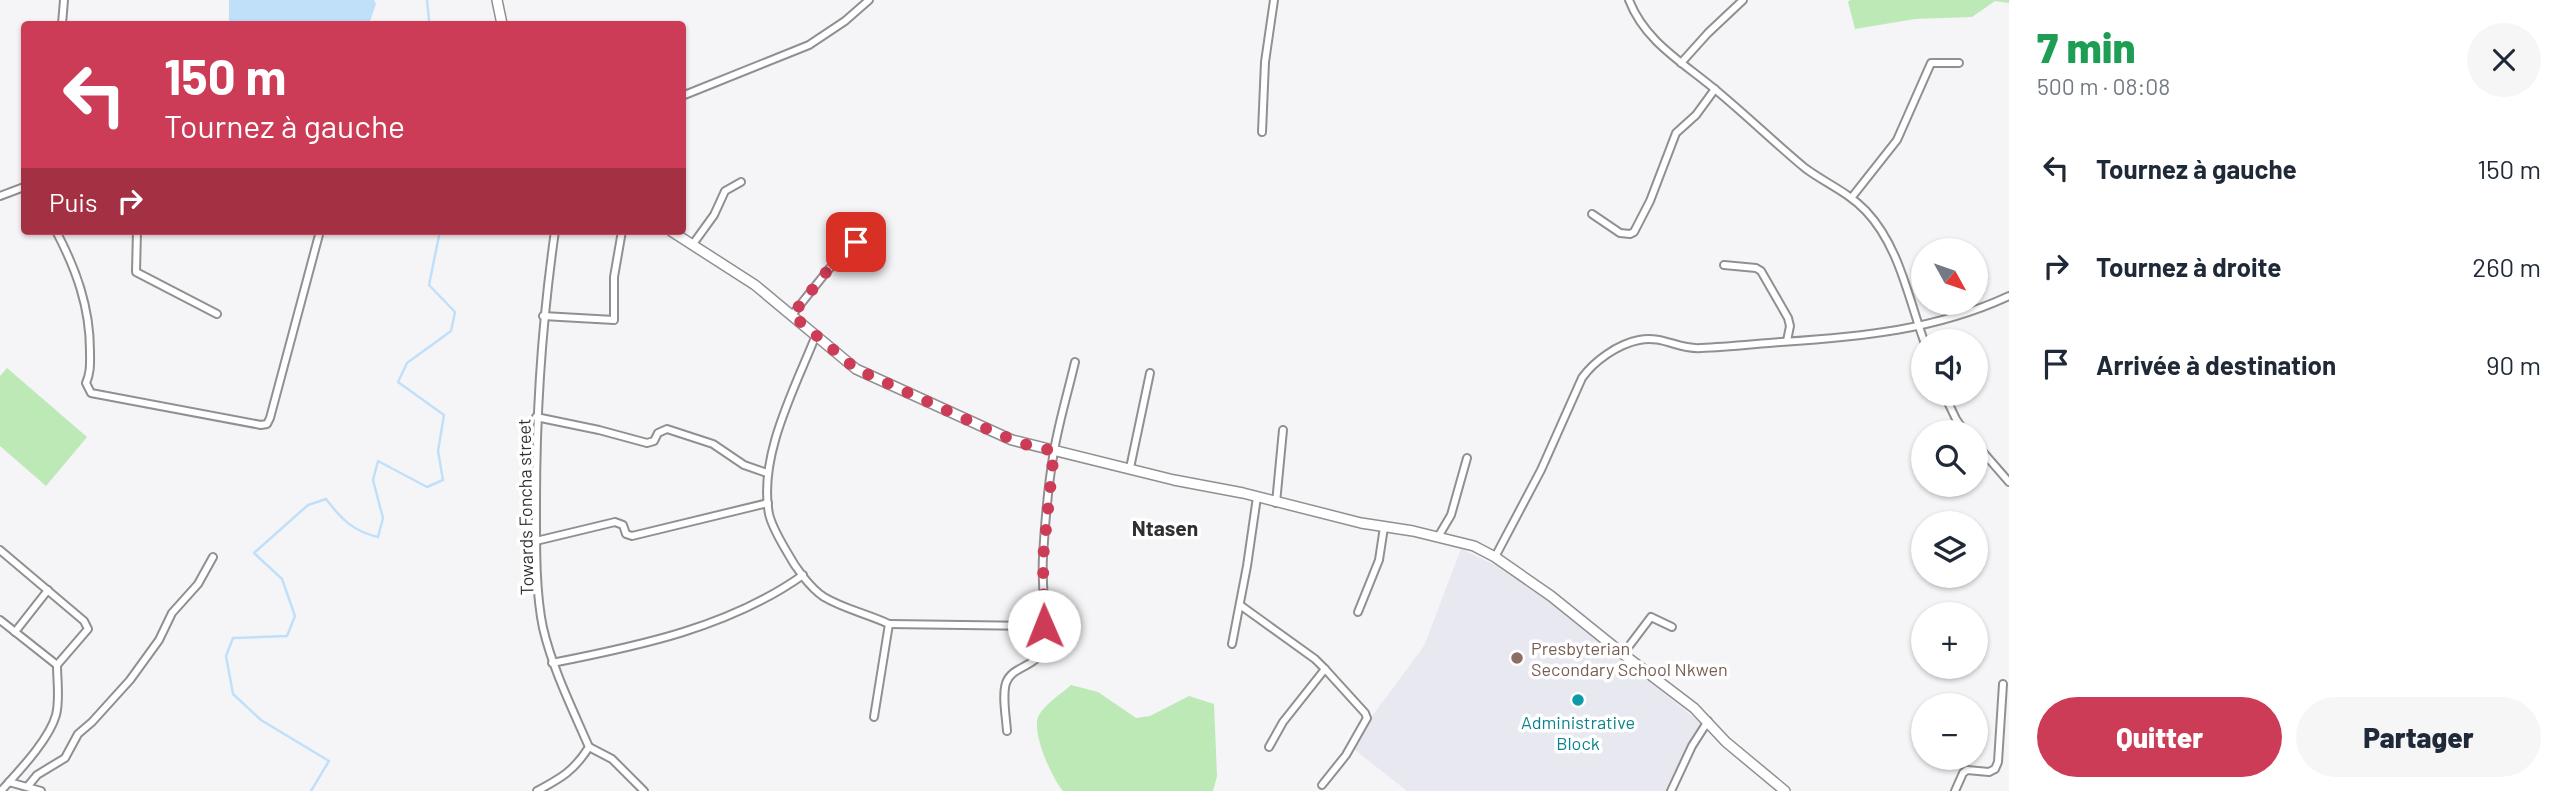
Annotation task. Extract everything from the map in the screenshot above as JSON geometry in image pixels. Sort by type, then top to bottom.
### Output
[{"type":"street","points":[[62,21],[64,0]]},
{"type":"street","points":[[497,0],[501,21]]},
{"type":"street","points":[[686,94],[809,45],[845,21],[869,0]]},
{"type":"street","points":[[1262,132],[1265,62],[1274,0]]},
{"type":"street","points":[[1629,0],[1635,15],[1666,52],[1715,89],[1805,167],[1852,197],[1867,213],[1891,248],[1920,329]]},
{"type":"street","points":[[1681,63],[1743,0]]},
{"type":"street","points":[[1852,197],[1897,140],[1931,63],[1959,63]]},
{"type":"street","points":[[1592,214],[1620,233],[1634,232],[1650,201],[1676,133],[1696,115],[1715,89]]},
{"type":"street","points":[[693,244],[714,215],[725,191],[741,181]]},
{"type":"street","points":[[0,196],[21,188]]},
{"type":"street","points":[[792,315],[828,270],[874,223]]},
{"type":"street","points":[[58,235],[79,279],[86,308],[90,338],[90,375],[86,383],[91,393],[188,409],[261,425],[267,424],[270,418],[319,235]]},
{"type":"street","points":[[137,235],[136,272],[217,314]]},
{"type":"street","name":"Towards Foncha street","points":[[554,235],[543,316],[536,417],[536,541],[542,624],[552,663],[589,747]]},
{"type":"street","points":[[543,316],[614,320],[614,277],[621,235]]},
{"type":"street","points":[[678,235],[736,271],[846,362],[866,374],[1005,437],[1030,446],[1174,480],[1474,546],[1495,557],[1551,596],[1694,708],[1726,742],[1785,791]]},
{"type":"street","points":[[1724,265],[1756,268],[1761,271],[1788,318],[1790,326],[1787,341]]},
{"type":"street","points":[[1495,557],[1541,470],[1582,378],[1608,354],[1634,341],[1646,339],[1668,340],[1693,348],[1867,336],[1979,310],[2009,296]]},
{"type":"street","points":[[816,335],[789,403],[767,473],[768,503],[774,529],[790,559],[823,596],[889,624],[1044,626]]},
{"type":"street","points":[[1007,731],[1007,680],[1011,674],[1040,656],[1044,626],[1043,558],[1054,451],[1074,362]]},
{"type":"street","points":[[1130,468],[1150,373]]},
{"type":"street","points":[[536,417],[647,443],[654,441],[658,433],[667,429],[713,444],[744,465],[767,473]]},
{"type":"street","points":[[1276,503],[1283,430]]},
{"type":"street","points":[[1438,537],[1451,515],[1467,458]]},
{"type":"street","points":[[1988,458],[2009,482]]},
{"type":"street","points":[[1232,644],[1257,497]]},
{"type":"street","points":[[536,541],[615,522],[623,525],[626,534],[632,536],[768,503]]},
{"type":"street","points":[[1358,612],[1379,560],[1384,527]]},
{"type":"street","points":[[0,550],[88,625],[89,629],[57,665],[56,716],[30,759],[1,791]]},
{"type":"street","points":[[29,786],[37,775],[65,758],[78,734],[130,680],[159,640],[172,613],[198,584],[213,557]]},
{"type":"street","points":[[552,663],[614,651],[687,632],[779,592],[803,575]]},
{"type":"street","points":[[15,632],[48,590]]},
{"type":"street","points":[[1240,605],[1315,659],[1365,713],[1367,718],[1346,755],[1322,785]]},
{"type":"street","points":[[1623,654],[1651,617],[1672,627]]},
{"type":"street","points":[[0,620],[57,665]]},
{"type":"street","points":[[874,717],[889,624]]},
{"type":"street","points":[[1269,747],[1283,722],[1325,669]]},
{"type":"street","points":[[1955,791],[1967,770],[1989,772],[1995,769],[1998,762],[2003,684]]},
{"type":"street","points":[[1671,791],[1692,746],[1708,721]]},
{"type":"street","points":[[537,791],[577,766],[589,747],[612,759],[644,791]]},
{"type":"street","points":[[9,782],[41,791]]},
{"type":"shaded area","name":"Presbyterian Secondary School Nkwen","points":[[1461,549],[1495,565],[1552,604],[1701,723],[1670,791],[1407,791],[1350,746],[1424,646]]},
{"type":"green space","points":[[2009,0],[2009,3],[1995,1],[1972,17],[1915,19],[1855,29],[1848,2]]},
{"type":"green space","points":[[7,368],[87,437],[46,486],[0,446],[0,376]]},
{"type":"green space","points":[[1071,685],[1098,692],[1136,718],[1150,716],[1189,696],[1214,704],[1217,776],[1213,791],[1063,791],[1044,754],[1037,732],[1037,722],[1045,707]]},
{"type":"water","points":[[229,0],[374,0],[376,4],[370,21],[229,21]]},
{"type":"waterway","points":[[427,0],[430,21]]},
{"type":"waterway","points":[[311,791],[329,761],[261,720],[233,694],[226,656],[233,638],[287,636],[295,616],[282,579],[254,553],[308,505],[326,499],[349,524],[378,537],[383,518],[373,480],[378,461],[427,487],[443,480],[438,451],[444,415],[398,382],[407,363],[451,331],[455,312],[429,285],[439,235]]},
{"type":"place","name":"Presbyterian Secondary School Nkwen","points":[[1517,658]]},
{"type":"place","name":"Administrative Block","points":[[1578,700]]},
{"type":"district","name":"Ntasen","points":[[1165,527]]},
{"type":"route","points":[[856,242],[828,270],[792,315],[856,369],[998,434],[1030,446],[1054,451],[1043,558],[1044,626]]}]
